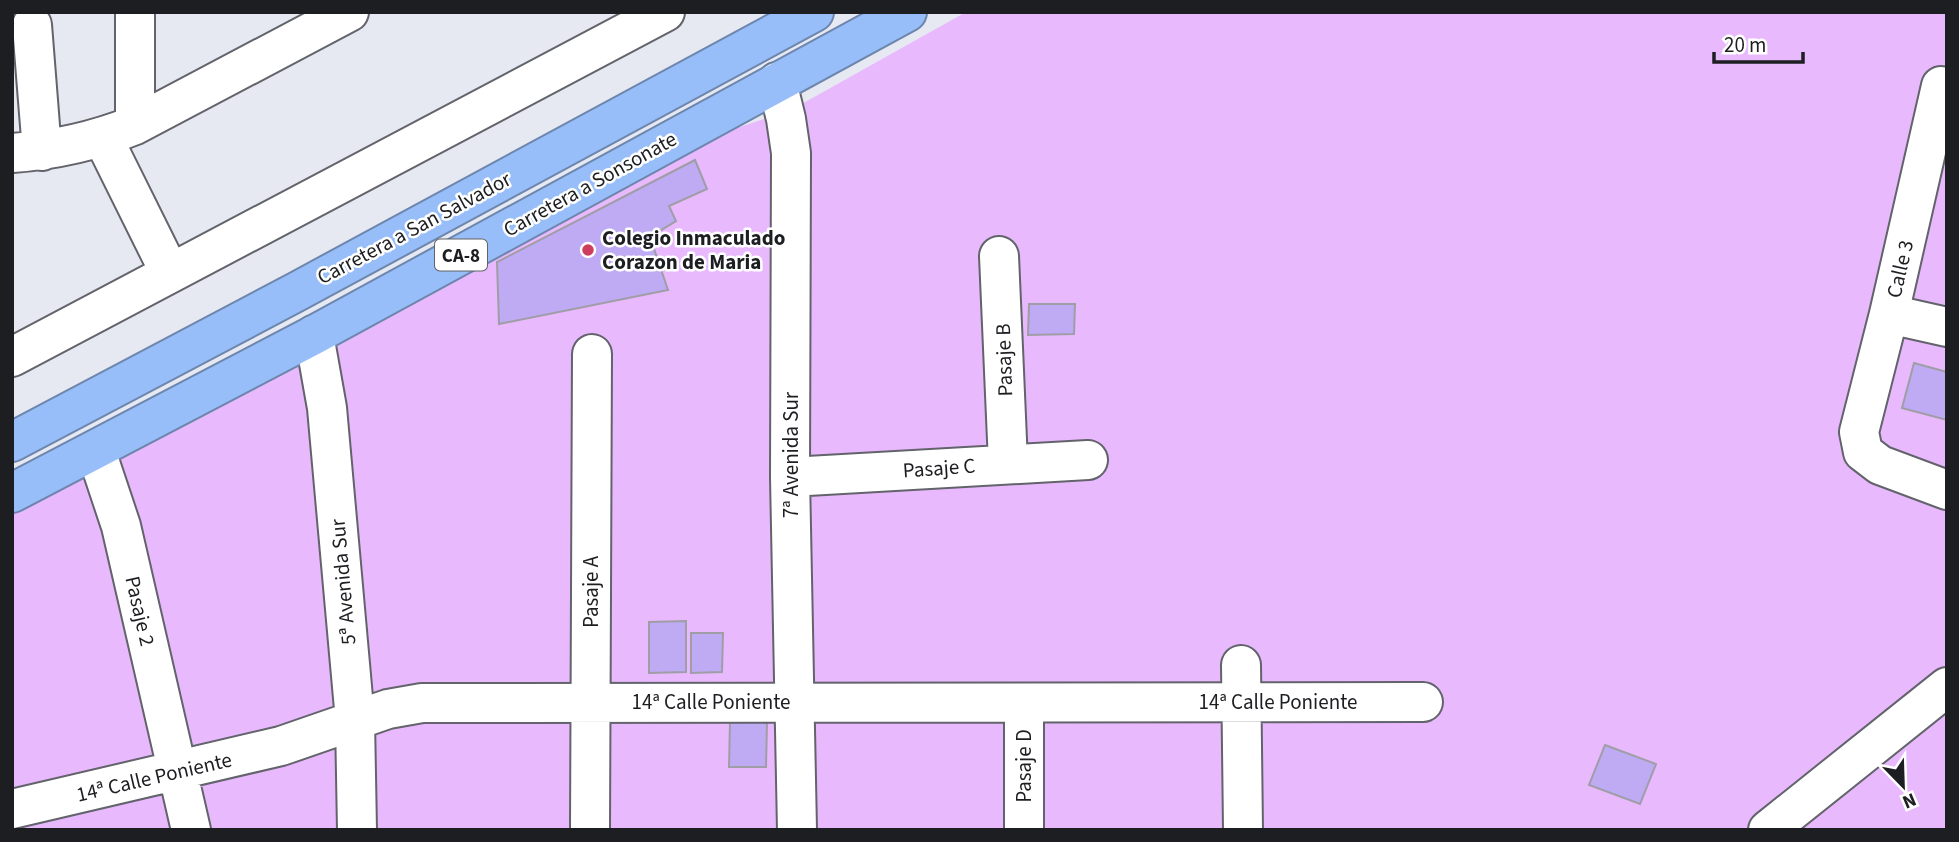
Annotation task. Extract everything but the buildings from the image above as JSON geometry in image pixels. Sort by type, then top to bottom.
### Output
[{"type":"highway","name":"Carretera a Sonsonate","points":[[12,493],[314,335],[907,12]]},
{"type":"highway","name":"Carretera a San Salvador","points":[[12,442],[298,291],[789,18]]},
{"type":"street","points":[[135,12],[119,132],[170,273]]},
{"type":"street","points":[[32,25],[27,152],[119,132],[349,12]]},
{"type":"street","points":[[12,357],[665,12]]},
{"type":"street","name":"7ª Avenida Sur","points":[[777,82],[791,153],[790,477],[797,830]]},
{"type":"street","name":"Calle 3","points":[[1941,86],[1860,432],[1863,452],[1880,465],[1947,490]]},
{"type":"street","name":"Pasaje B","points":[[999,256],[1008,463]]},
{"type":"street","points":[[1889,314],[1947,327]]},
{"type":"street","name":"5ª Avenida Sur","points":[[314,335],[327,408],[355,720],[357,830]]},
{"type":"street","name":"Pasaje A","points":[[590,830],[592,354]]},
{"type":"street","name":"Pasaje 2","points":[[96,451],[121,526],[191,830]]},
{"type":"street","name":"Pasaje C","points":[[790,477],[1088,460]]},
{"type":"street","points":[[1241,665],[1243,830]]},
{"type":"street","points":[[1768,830],[1947,687]]},
{"type":"street","name":"14ª Calle Poniente","points":[[12,809],[281,746],[388,709],[422,703],[1423,702]]},
{"type":"street","name":"Pasaje D","points":[[1024,703],[1024,830]]},
{"type":"shaded area","points":[[966,12],[1947,12],[1947,830],[12,830],[12,485],[700,140],[791,110]]},
{"type":"place","name":"Colegio Inmaculado Corazon de Maria","points":[[588,250]]}]
